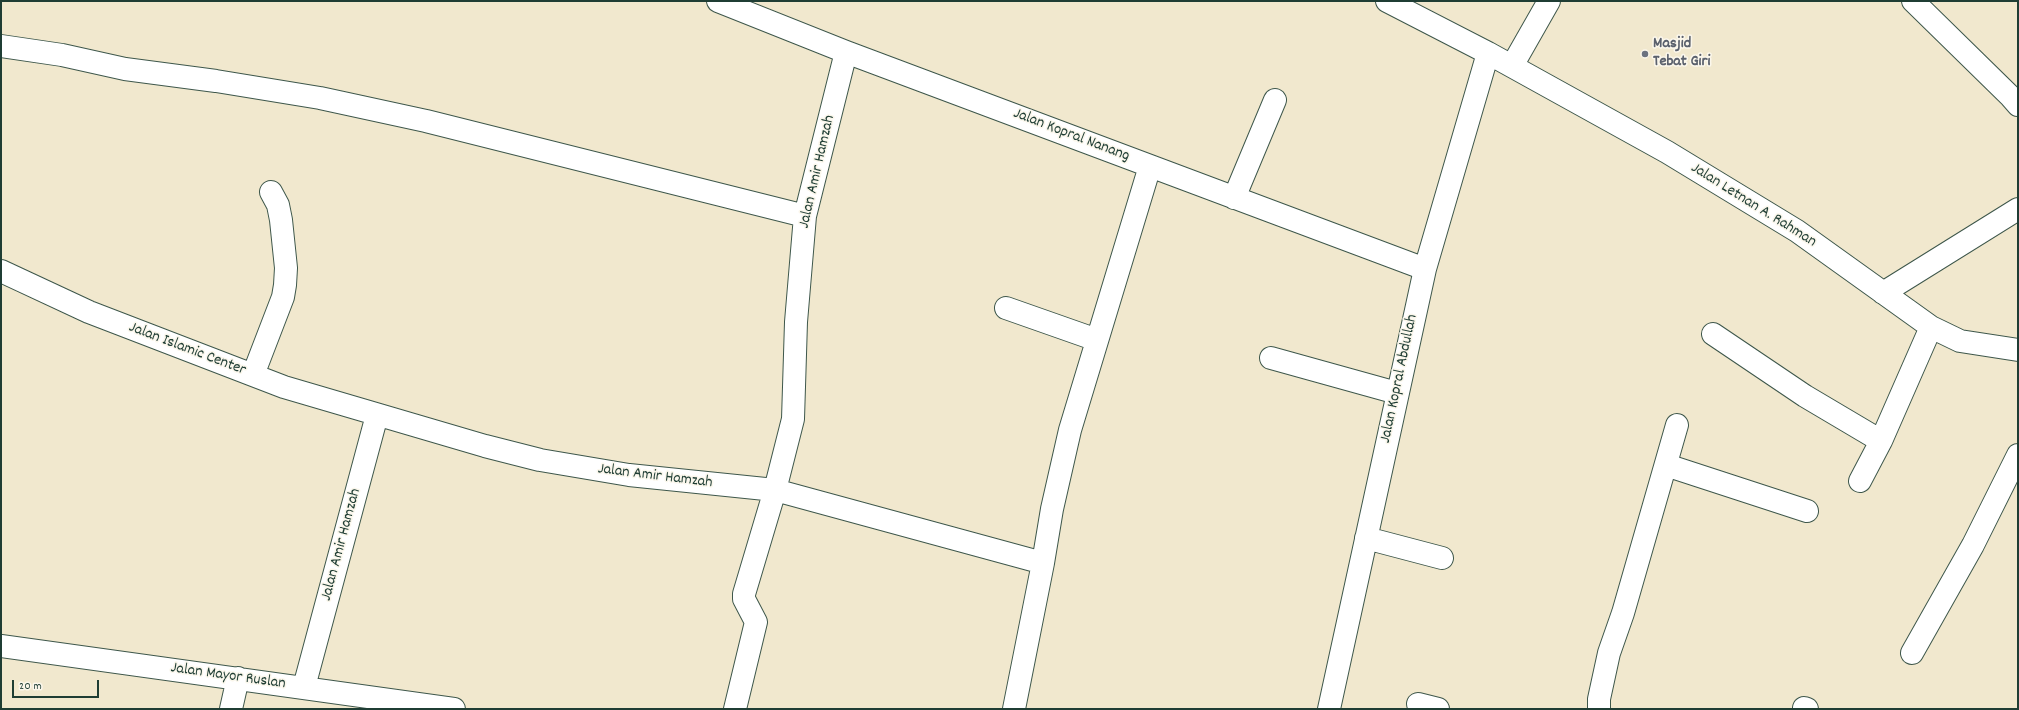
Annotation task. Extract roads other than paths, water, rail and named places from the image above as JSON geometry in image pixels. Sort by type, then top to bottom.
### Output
[{"type":"street","name":"Jalan Kopral Nanang","points":[[718,1],[846,52],[1425,269]]},
{"type":"street","name":"Jalan Letnan A. Rahman","points":[[1387,1],[1488,53],[1667,152],[1797,231],[1931,328],[1960,341],[2018,350]]},
{"type":"street","points":[[1512,66],[1549,1]]},
{"type":"street","points":[[1913,1],[2016,98]]},
{"type":"street","points":[[1,46],[62,54],[125,69],[216,80],[328,100],[426,121],[805,216]]},
{"type":"street","name":"Jalan Amir Hamzah","points":[[304,687],[377,415],[540,460],[629,475],[775,490],[794,419],[796,322],[805,216],[846,52]]},
{"type":"street","name":"Jalan Kopral Abdullah","points":[[1328,709],[1425,269],[1488,53]]},
{"type":"street","points":[[1234,198],[1275,100]]},
{"type":"street","points":[[1014,709],[1043,563],[1052,509],[1070,430],[1096,340],[1150,166]]},
{"type":"street","points":[[253,375],[283,297],[285,285],[286,268],[281,220],[278,205],[271,192]]},
{"type":"street","points":[[1882,293],[2018,209]]},
{"type":"street","name":"Jalan Islamic Center","points":[[1,271],[89,312],[284,387],[377,415]]},
{"type":"street","points":[[1006,308],[1096,340]]},
{"type":"street","points":[[1860,481],[1882,441],[1931,328]]},
{"type":"street","points":[[1713,334],[1805,396],[1882,441]]},
{"type":"street","points":[[1271,358],[1397,393]]},
{"type":"street","points":[[1599,709],[1599,699],[1609,653],[1623,613],[1678,425]]},
{"type":"street","points":[[1912,653],[1973,545],[2018,455]]},
{"type":"street","points":[[1666,465],[1807,511]]},
{"type":"street","points":[[736,709],[756,622],[744,599],[744,594],[775,490],[1043,563]]},
{"type":"street","points":[[1366,538],[1442,558]]},
{"type":"street","name":"Jalan Mayor Ruslan","points":[[1,646],[454,709]]},
{"type":"street","points":[[231,709],[238,678]]},
{"type":"place","name":"Masjid Tebat Giri","points":[[1645,54]]}]
